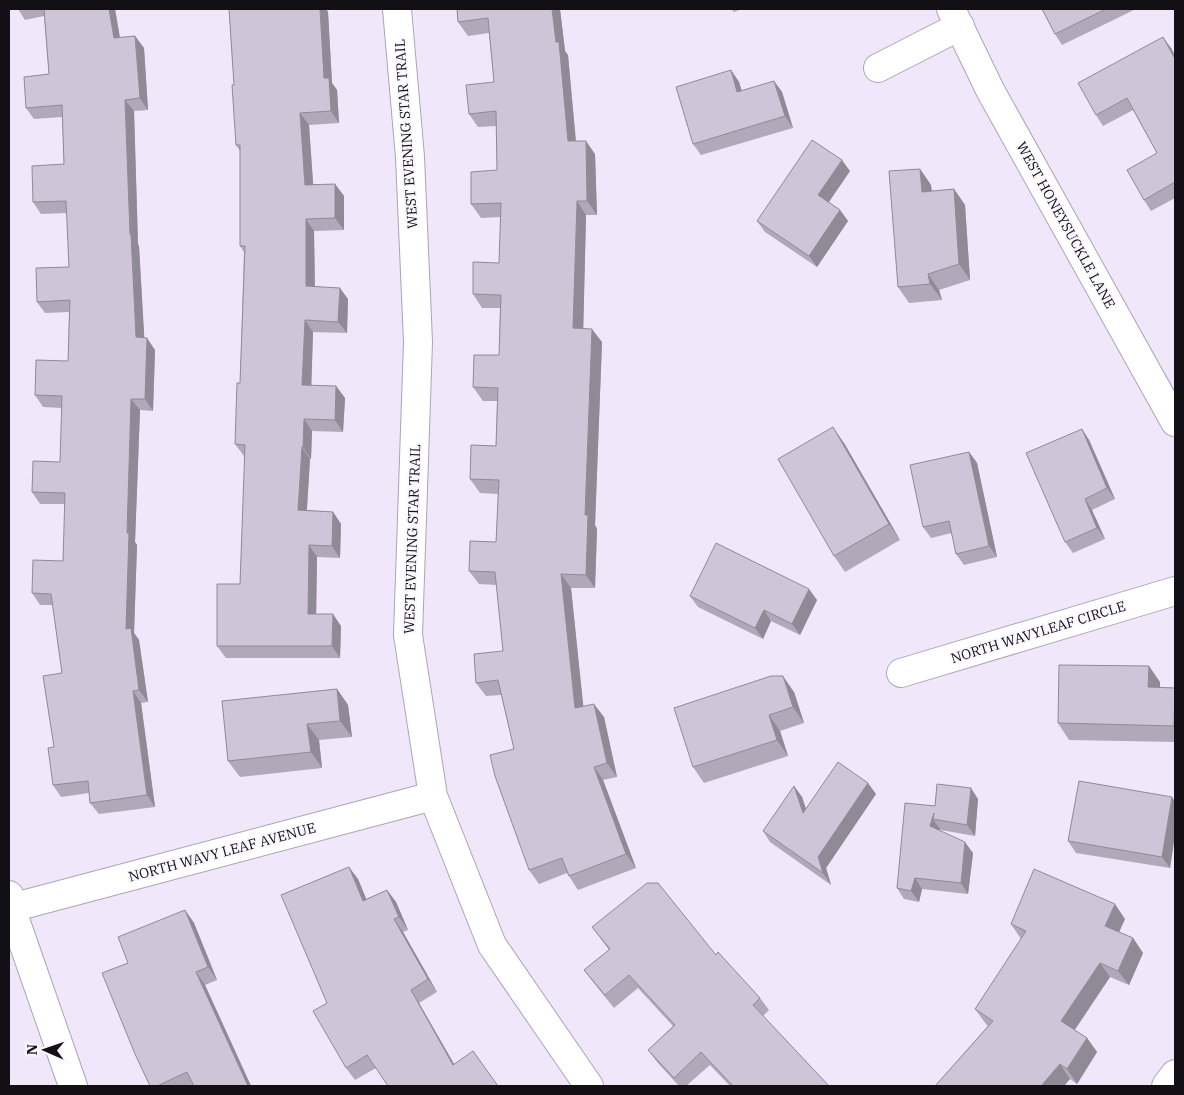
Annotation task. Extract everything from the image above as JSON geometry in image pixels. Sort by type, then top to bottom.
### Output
[{"type":"street","name":"WEST EVENING STAR TRAIL","points":[[397,9],[410,157],[418,342],[408,635],[433,796],[492,945],[589,1086]]},
{"type":"street","name":"WEST HONEYSUCKLE LANE","points":[[878,68],[956,18],[990,90],[1175,422]]},
{"type":"street","name":"NORTH WAVYLEAF CIRCLE","points":[[901,673],[1175,591]]},
{"type":"street","name":"NORTH WAVY LEAF AVENUE","points":[[10,902],[433,796]]},
{"type":"street","points":[[10,902],[72,1086]]},
{"type":"street","points":[[1166,1086],[1175,1074]]},
{"type":"building","points":[[44,9],[109,9],[114,38],[135,36],[140,98],[125,100],[136,337],[147,338],[145,399],[131,399],[126,629],[131,628],[139,690],[133,691],[147,795],[90,803],[88,781],[53,785],[48,748],[54,747],[43,676],[62,673],[51,594],[32,593],[33,560],[63,561],[65,493],[32,492],[33,461],[60,462],[62,396],[35,395],[36,360],[68,361],[70,300],[37,302],[36,268],[69,267],[66,201],[33,202],[32,166],[64,164],[62,105],[26,108],[24,77],[49,74]]},
{"type":"building","points":[[229,9],[320,9],[324,78],[329,78],[331,111],[300,113],[305,185],[335,184],[335,218],[306,219],[306,286],[340,288],[338,322],[305,320],[302,385],[336,386],[335,420],[304,419],[298,510],[333,512],[332,546],[309,545],[308,614],[333,614],[332,646],[217,646],[217,584],[240,584],[245,445],[235,444],[237,383],[240,383],[245,246],[240,246],[240,145],[236,145]]},
{"type":"building","points":[[457,9],[552,9],[556,42],[559,42],[568,141],[586,141],[587,201],[577,201],[573,328],[592,329],[585,515],[588,515],[586,575],[561,574],[575,708],[594,704],[607,763],[594,767],[626,854],[569,876],[562,858],[529,870],[495,776],[490,755],[514,749],[498,680],[476,683],[474,654],[503,651],[495,572],[469,571],[470,541],[496,542],[499,480],[470,479],[471,445],[496,446],[498,388],[473,387],[474,355],[499,355],[501,295],[473,294],[473,262],[499,263],[501,203],[471,204],[471,172],[497,170],[496,111],[469,114],[466,85],[494,82],[488,18],[458,22]]},
{"type":"building","points":[[1042,9],[1106,9],[1055,34]]},
{"type":"building","points":[[1163,37],[1175,59],[1175,182],[1144,200],[1127,170],[1157,153],[1127,98],[1096,115],[1078,83]]},
{"type":"building","points":[[731,70],[737,92],[774,81],[785,116],[693,144],[676,87]]},
{"type":"building","points":[[812,140],[842,160],[818,195],[840,210],[809,256],[757,221]]},
{"type":"building","points":[[920,169],[922,192],[954,189],[959,264],[928,274],[930,284],[898,287],[889,171]]},
{"type":"building","points":[[833,427],[889,524],[834,556],[778,459]]},
{"type":"building","points":[[1082,429],[1107,488],[1085,499],[1097,528],[1065,542],[1026,453]]},
{"type":"building","points":[[969,452],[989,546],[956,554],[949,521],[923,527],[910,465]]},
{"type":"building","points":[[716,543],[809,589],[792,624],[764,610],[755,628],[690,596]]},
{"type":"building","points":[[1059,665],[1149,666],[1148,687],[1175,688],[1174,726],[1058,723]]},
{"type":"building","points":[[771,676],[783,676],[793,707],[769,715],[777,740],[693,767],[674,708]]},
{"type":"building","points":[[337,689],[340,721],[307,724],[311,752],[228,761],[222,701]]},
{"type":"building","points":[[838,762],[868,783],[818,857],[823,873],[763,831],[794,786],[803,813]]},
{"type":"building","points":[[1079,781],[1172,797],[1162,857],[1068,841]]},
{"type":"building","points":[[937,784],[971,788],[967,825],[933,819],[934,813],[930,826],[965,842],[961,883],[915,878],[911,891],[897,888],[905,803],[935,806]]},
{"type":"building","points":[[349,867],[363,901],[387,890],[399,917],[394,919],[428,979],[411,990],[453,1065],[473,1051],[498,1086],[388,1086],[367,1055],[346,1068],[313,1011],[327,1003],[281,895]]},
{"type":"building","points":[[1034,869],[1115,904],[1105,926],[1133,938],[1118,971],[1100,963],[1061,1021],[1087,1038],[1067,1069],[1060,1064],[1041,1086],[935,1086],[993,1021],[975,1009],[1026,931],[1011,924]]},
{"type":"building","points":[[647,883],[658,883],[716,955],[718,952],[760,998],[753,1005],[829,1086],[733,1086],[701,1052],[674,1078],[648,1050],[675,1025],[629,975],[605,995],[584,970],[610,949],[592,927]]},
{"type":"building","points":[[185,910],[208,967],[196,972],[248,1086],[194,1086],[187,1072],[157,1086],[150,1086],[102,973],[128,963],[118,937]]}]
